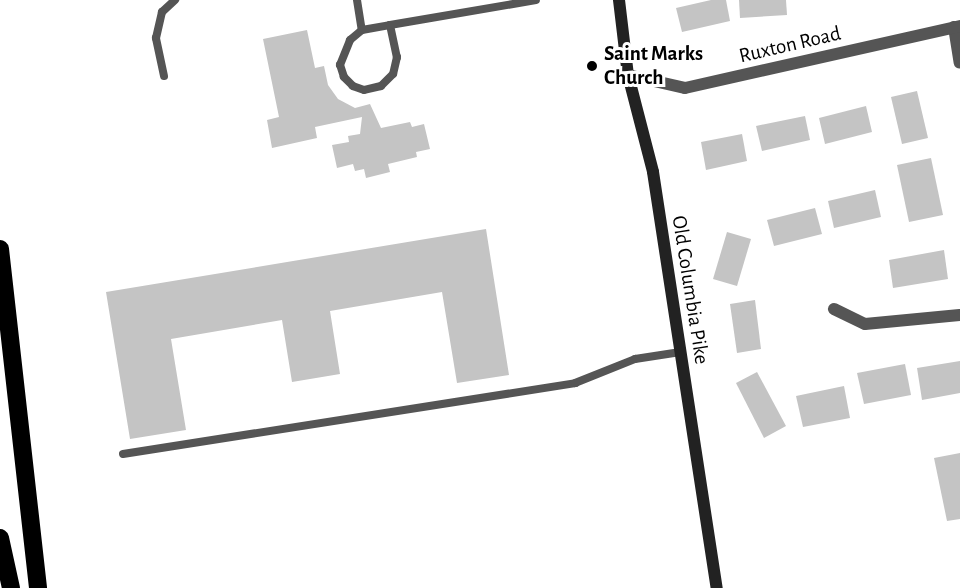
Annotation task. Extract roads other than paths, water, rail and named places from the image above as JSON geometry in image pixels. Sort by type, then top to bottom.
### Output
[{"type":"highway","points":[[0,249],[38,588]]},
{"type":"highway","points":[[0,538],[11,588]]},
{"type":"main road","name":"Old Columbia Pike","points":[[619,0],[628,75],[652,172],[717,588]]},
{"type":"street","name":"Ruxton Road","points":[[628,75],[685,88],[957,26]]},
{"type":"street","points":[[957,26],[960,63]]},
{"type":"street","points":[[834,309],[865,324],[960,315]]},
{"type":"lane","points":[[164,75],[156,38],[162,12],[176,0]]},
{"type":"lane","points":[[357,0],[362,30]]},
{"type":"lane","points":[[390,25],[397,57],[393,74],[381,86],[364,90],[344,77],[340,65],[350,39],[362,30],[390,25],[536,0]]},
{"type":"lane","points":[[123,454],[575,383],[635,359],[680,352]]},
{"type":"place","name":"Saint Marks Church","points":[[592,66]]}]
